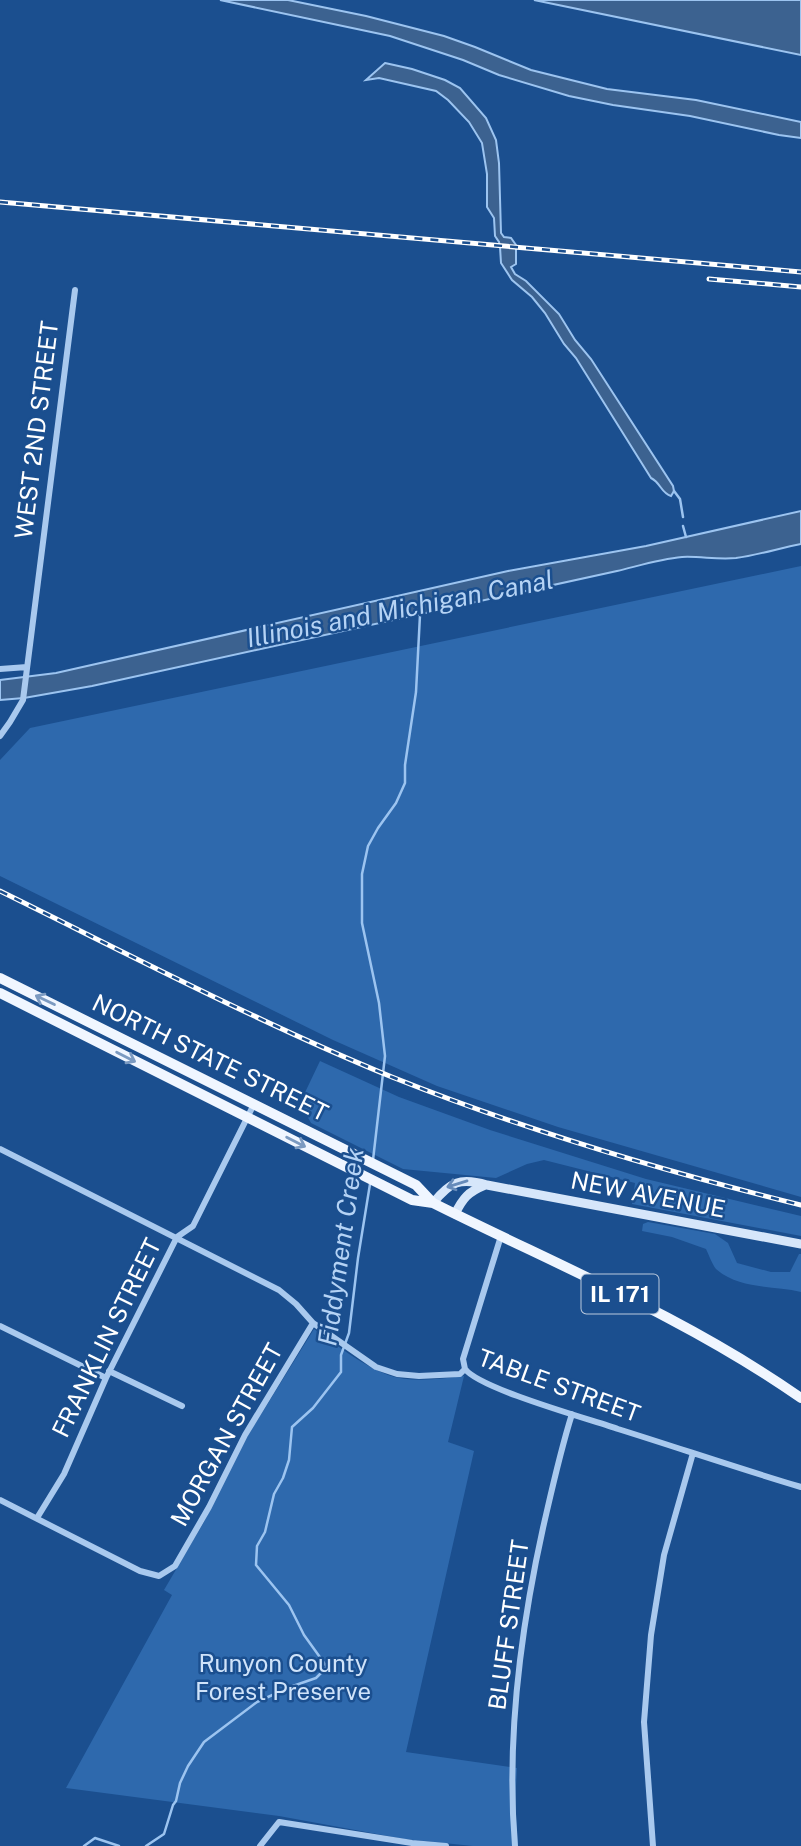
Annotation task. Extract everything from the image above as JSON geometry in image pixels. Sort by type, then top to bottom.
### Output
[{"type":"main road","name":"NORTH STATE STREET","points":[[0,978],[416,1185],[433,1203]]},
{"type":"main road","name":"NORTH STATE STREET","points":[[0,993],[412,1200],[433,1203],[629,1298],[726,1349],[801,1398]]},
{"type":"main road","name":"NEW AVENUE","points":[[433,1203],[444,1188],[457,1182],[472,1181],[801,1244]]},
{"type":"main road","points":[[455,1214],[463,1199],[473,1190],[487,1185]]},
{"type":"street","name":"WEST 2ND STREET","points":[[0,736],[23,700],[75,290]]},
{"type":"street","points":[[0,669],[27,667]]},
{"type":"street","name":"FRANKLIN STREET","points":[[37,1518],[64,1474],[108,1374],[177,1237],[193,1226],[254,1103]]},
{"type":"street","name":"TABLE STREET","points":[[0,1149],[279,1290],[313,1323],[376,1367],[397,1374],[450,1376],[460,1374],[465,1369],[470,1376],[511,1393],[801,1487]]},
{"type":"street","points":[[465,1369],[464,1359],[500,1236]]},
{"type":"street","name":"MORGAN STREET","points":[[37,1518],[139,1571],[159,1576],[175,1566],[246,1434],[313,1323]]},
{"type":"street","points":[[0,1326],[182,1406]]},
{"type":"street","name":"BLUFF STREET","points":[[515,1846],[513,1744],[519,1670],[536,1563],[559,1455],[572,1414]]},
{"type":"street","points":[[653,1846],[644,1722],[651,1635],[664,1555],[693,1453]]},
{"type":"street","points":[[0,1500],[37,1518]]},
{"type":"street","points":[[260,1846],[279,1822],[446,1846]]},
{"type":"green space","points":[[801,566],[801,1197],[558,1127],[437,1086],[333,1040],[0,876],[0,760],[30,728]]},
{"type":"green space","points":[[320,1061],[399,1097],[490,1130],[646,1179],[801,1216],[801,1236],[632,1204],[635,1183],[544,1160],[527,1164],[496,1178],[403,1169],[311,1123],[300,1103]]},
{"type":"green space","points":[[648,1222],[715,1234],[728,1243],[737,1263],[771,1272],[790,1272],[801,1254],[801,1292],[746,1284],[725,1276],[716,1269],[706,1249],[672,1237],[642,1231],[643,1224]]},
{"type":"green space","name":"Runyon County Forest Preserve","points":[[314,1329],[359,1360],[388,1375],[416,1380],[464,1376],[448,1442],[474,1451],[406,1752],[517,1768],[515,1805],[518,1846],[473,1846],[404,1839],[279,1816],[66,1788],[172,1595],[164,1590],[204,1522],[247,1437]]},
{"type":"water","points":[[220,0],[288,0],[366,16],[444,36],[531,70],[607,89],[696,100],[801,122],[801,138],[569,96],[499,75],[390,36]]},
{"type":"water","points":[[534,0],[801,0],[801,55]]},
{"type":"water","points":[[385,63],[445,80],[460,88],[486,118],[496,140],[499,163],[501,233],[504,237],[511,238],[516,245],[516,264],[511,267],[515,274],[526,281],[559,314],[591,359],[673,486],[671,496],[651,478],[545,313],[532,297],[512,280],[501,263],[494,218],[487,207],[487,174],[482,143],[469,122],[436,91],[379,78],[366,80]]},
{"type":"water","name":"Illinois and Michigan Canal","points":[[801,511],[801,544],[736,558],[666,559],[92,686],[0,700],[0,680],[56,673],[508,571],[646,546]]},
{"type":"waterway","points":[[674,491],[680,499],[683,517]]},
{"type":"waterway","points":[[683,526],[686,537]]},
{"type":"waterway","name":"Fiddyment Creek","points":[[373,1160],[385,1056],[379,1003],[362,923],[362,874],[368,846],[396,803],[405,783],[405,765],[416,692],[420,615]]},
{"type":"waterway","name":"Fiddyment Creek","points":[[146,1846],[164,1834],[180,1783],[204,1742],[257,1702],[316,1678],[327,1667],[304,1635],[289,1605],[256,1565],[257,1546],[265,1532],[274,1494],[289,1460],[292,1427],[313,1408],[341,1372],[341,1355],[349,1333],[370,1184]]},
{"type":"waterway","name":"Fiddyment Creek","points":[[84,1846],[95,1838],[119,1846]]},
{"type":"railway","points":[[0,202],[801,272]]},
{"type":"railway","points":[[709,279],[801,287]]},
{"type":"railway","points":[[0,891],[243,1011],[392,1077],[492,1115],[594,1148],[801,1205]]}]
